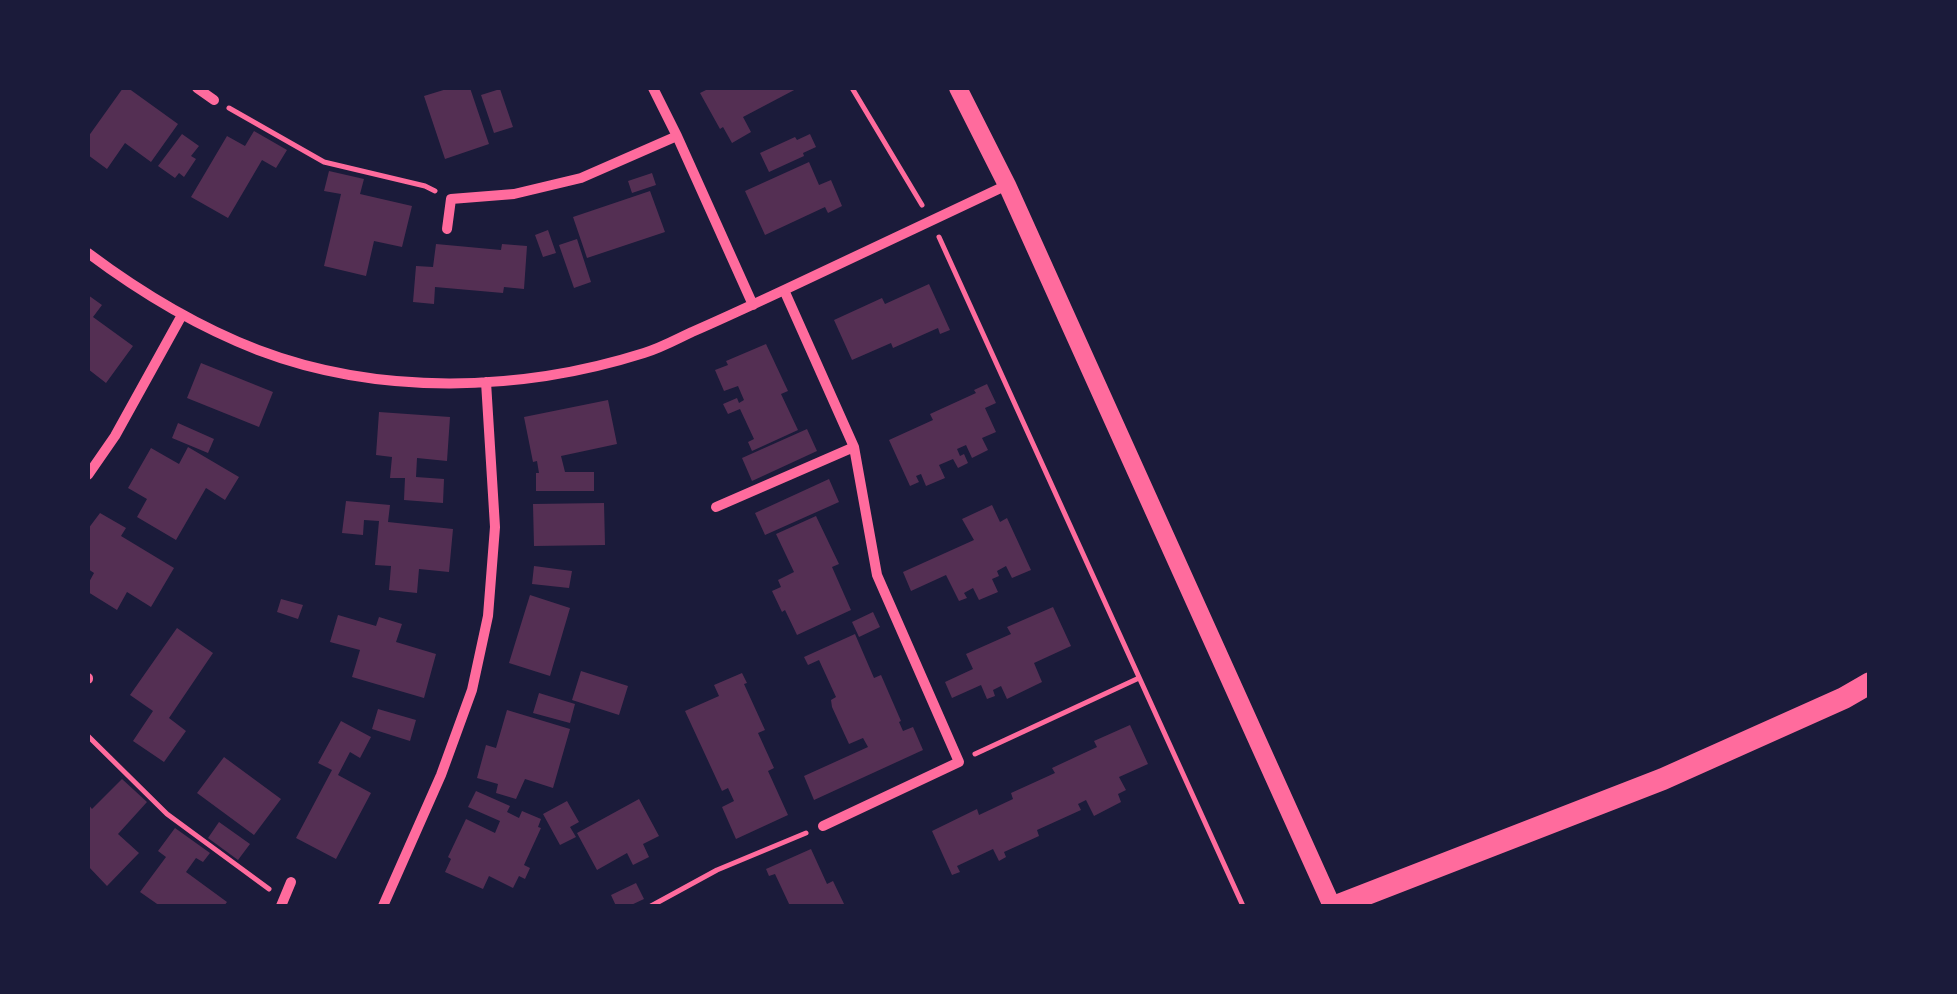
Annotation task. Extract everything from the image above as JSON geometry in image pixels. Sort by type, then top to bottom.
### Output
[{"type":"main road","points":[[1334,906],[1663,779],[1870,683]]},
{"type":"street","points":[[197,88],[214,100]]},
{"type":"street","points":[[653,88],[753,305]]},
{"type":"street","points":[[958,88],[1008,185],[1334,906]]},
{"type":"street","points":[[447,229],[451,199],[514,194],[581,178],[677,136]]},
{"type":"street","points":[[88,253],[182,315],[258,350],[323,369],[397,381],[486,382],[561,374],[646,352],[1008,185]]},
{"type":"street","points":[[784,290],[854,447],[877,575],[959,762],[823,826]]},
{"type":"street","points":[[88,475],[115,436],[182,315]]},
{"type":"street","points":[[383,906],[442,776],[472,690],[488,616],[495,527],[486,382]]},
{"type":"street","points":[[716,507],[854,447]]},
{"type":"street","points":[[282,903],[291,882]]},
{"type":"path","points":[[852,88],[932,221],[1243,906]]},
{"type":"path","points":[[214,100],[324,162],[425,186],[451,199]]},
{"type":"path","points":[[959,762],[1140,678]]},
{"type":"path","points":[[88,736],[168,814],[282,903]]},
{"type":"path","points":[[651,906],[717,870],[823,826]]},
{"type":"building","points":[[123,88],[178,124],[151,162],[125,143],[107,169],[88,155],[88,137]]},
{"type":"building","points":[[450,88],[470,88],[489,144],[445,159],[424,96]]},
{"type":"building","points":[[710,88],[798,88],[743,117],[751,132],[732,143],[700,93]]},
{"type":"building","points":[[500,89],[513,127],[494,133],[481,95]]},
{"type":"building","points":[[254,131],[287,150],[276,168],[262,160],[228,218],[191,197],[227,136],[245,146]]},
{"type":"building","points":[[182,134],[199,146],[184,177],[179,173],[175,178],[158,166]]},
{"type":"building","points":[[810,134],[816,147],[769,172],[760,153]]},
{"type":"building","points":[[809,162],[819,185],[831,180],[842,206],[828,213],[825,207],[765,235],[745,191]]},
{"type":"building","points":[[329,171],[364,179],[360,194],[412,206],[402,247],[374,241],[366,276],[324,266],[341,194],[324,191]]},
{"type":"building","points":[[652,173],[656,185],[632,193],[628,181]]},
{"type":"building","points":[[650,191],[665,232],[587,258],[573,217]]},
{"type":"building","points":[[548,230],[556,253],[543,257],[535,235]]},
{"type":"building","points":[[577,239],[591,282],[574,288],[559,245]]},
{"type":"building","points":[[436,244],[501,250],[502,244],[527,246],[524,289],[504,287],[503,293],[435,287],[434,304],[413,302],[416,266],[433,267]]},
{"type":"building","points":[[929,284],[950,330],[940,334],[938,328],[893,348],[891,343],[852,360],[834,320],[882,298],[885,304]]},
{"type":"building","points":[[88,295],[102,305],[93,317],[133,346],[106,383],[88,369]]},
{"type":"building","points":[[766,344],[788,391],[781,394],[798,430],[752,451],[748,442],[754,439],[740,409],[728,414],[723,404],[737,398],[739,403],[744,400],[738,386],[724,391],[715,370],[728,365],[726,361]]},
{"type":"building","points":[[201,363],[273,392],[259,427],[187,398]]},
{"type":"building","points":[[987,384],[996,403],[985,408],[996,432],[982,438],[988,450],[972,458],[966,445],[957,449],[968,463],[958,468],[953,459],[939,465],[945,478],[926,486],[921,474],[916,476],[919,482],[910,486],[889,440],[933,420],[930,414]]},
{"type":"building","points":[[608,400],[617,444],[561,456],[565,472],[594,472],[594,491],[536,491],[539,473],[524,417]]},
{"type":"building","points":[[379,412],[450,417],[447,461],[417,458],[416,477],[444,479],[443,503],[404,500],[405,478],[390,478],[392,457],[376,455]]},
{"type":"building","points":[[178,423],[214,439],[208,453],[172,438]]},
{"type":"building","points":[[807,429],[817,451],[752,481],[742,458]]},
{"type":"building","points":[[188,447],[239,477],[225,500],[206,488],[176,540],[137,517],[147,499],[128,488],[151,448],[179,464]]},
{"type":"building","points":[[829,479],[839,502],[765,535],[755,513]]},
{"type":"building","points":[[346,501],[390,505],[388,522],[453,529],[449,572],[419,569],[417,593],[389,590],[391,566],[375,565],[379,521],[364,520],[363,535],[342,533]]},
{"type":"building","points":[[604,503],[605,545],[534,546],[533,504]]},
{"type":"building","points":[[992,505],[1000,522],[1007,518],[1031,570],[1012,578],[1006,566],[997,571],[999,576],[992,579],[998,592],[979,600],[973,588],[964,593],[967,598],[959,601],[946,575],[911,591],[903,572],[974,540],[962,519]]},
{"type":"building","points":[[100,513],[126,528],[121,536],[174,568],[151,607],[127,592],[117,610],[88,592],[94,573],[88,569],[88,529]]},
{"type":"building","points":[[816,516],[839,564],[832,567],[851,610],[797,635],[772,591],[781,587],[778,580],[794,572],[776,534]]},
{"type":"building","points":[[534,566],[572,571],[569,588],[532,584]]},
{"type":"building","points":[[530,595],[570,608],[550,676],[509,663]]},
{"type":"building","points":[[281,599],[303,605],[298,619],[277,612]]},
{"type":"building","points":[[1053,607],[1071,646],[1034,663],[1042,682],[1007,699],[1001,686],[993,690],[995,696],[987,699],[981,685],[952,698],[945,682],[973,669],[966,654],[1011,634],[1007,627]]},
{"type":"building","points":[[873,612],[880,627],[859,637],[852,622]]},
{"type":"building","points":[[338,615],[376,626],[379,617],[402,624],[396,642],[436,654],[424,698],[352,677],[360,650],[330,642]]},
{"type":"building","points":[[177,628],[213,653],[169,718],[186,731],[164,762],[133,741],[153,711],[130,695]]},
{"type":"building","points":[[855,634],[874,678],[881,675],[903,731],[913,727],[923,750],[814,800],[804,776],[868,747],[863,738],[849,744],[832,707],[831,700],[836,697],[819,660],[808,665],[804,657]]},
{"type":"building","points":[[581,671],[628,686],[619,715],[572,700]]},
{"type":"building","points":[[742,673],[765,730],[758,733],[774,768],[768,771],[788,815],[736,839],[722,807],[734,801],[728,788],[722,791],[685,711],[719,696],[714,685]]},
{"type":"building","points":[[539,693],[575,704],[570,723],[533,713]]},
{"type":"building","points":[[378,709],[416,720],[410,741],[372,729]]},
{"type":"building","points":[[507,710],[570,729],[553,788],[525,779],[516,799],[496,793],[498,784],[477,778],[486,745],[496,748]]},
{"type":"building","points":[[341,721],[371,737],[360,758],[350,752],[338,775],[371,793],[336,859],[296,838],[332,770],[318,763]]},
{"type":"building","points":[[1130,725],[1148,764],[1119,777],[1126,790],[1118,794],[1121,802],[1094,816],[1086,800],[1078,804],[1081,810],[1037,830],[1039,836],[1004,852],[1006,857],[999,861],[993,849],[957,866],[960,872],[952,875],[932,831],[977,809],[979,815],[1013,799],[1011,793],[1055,773],[1052,768],[1097,747],[1094,741]]},
{"type":"building","points":[[224,757],[281,799],[254,835],[197,793]]},
{"type":"building","points":[[122,779],[147,802],[118,834],[139,853],[107,886],[88,866],[88,804],[92,809]]},
{"type":"building","points":[[476,791],[510,806],[507,812],[519,818],[522,811],[541,819],[541,828],[524,865],[530,868],[525,879],[519,876],[513,888],[489,876],[483,889],[445,872],[466,819],[495,833],[500,821],[468,807]]},
{"type":"building","points":[[639,799],[659,836],[643,844],[649,857],[633,865],[627,853],[597,870],[577,833]]},
{"type":"building","points":[[567,801],[579,822],[570,827],[576,837],[560,845],[543,814]]},
{"type":"building","points":[[219,822],[250,844],[238,860],[208,838]]},
{"type":"building","points":[[175,828],[210,853],[203,862],[196,858],[186,872],[227,902],[224,906],[160,906],[140,892],[166,857],[158,851]]},
{"type":"building","points":[[811,849],[827,884],[833,881],[845,906],[790,906],[775,874],[769,876],[766,869]]},
{"type":"building","points":[[636,883],[644,899],[629,906],[616,906],[611,895]]}]
